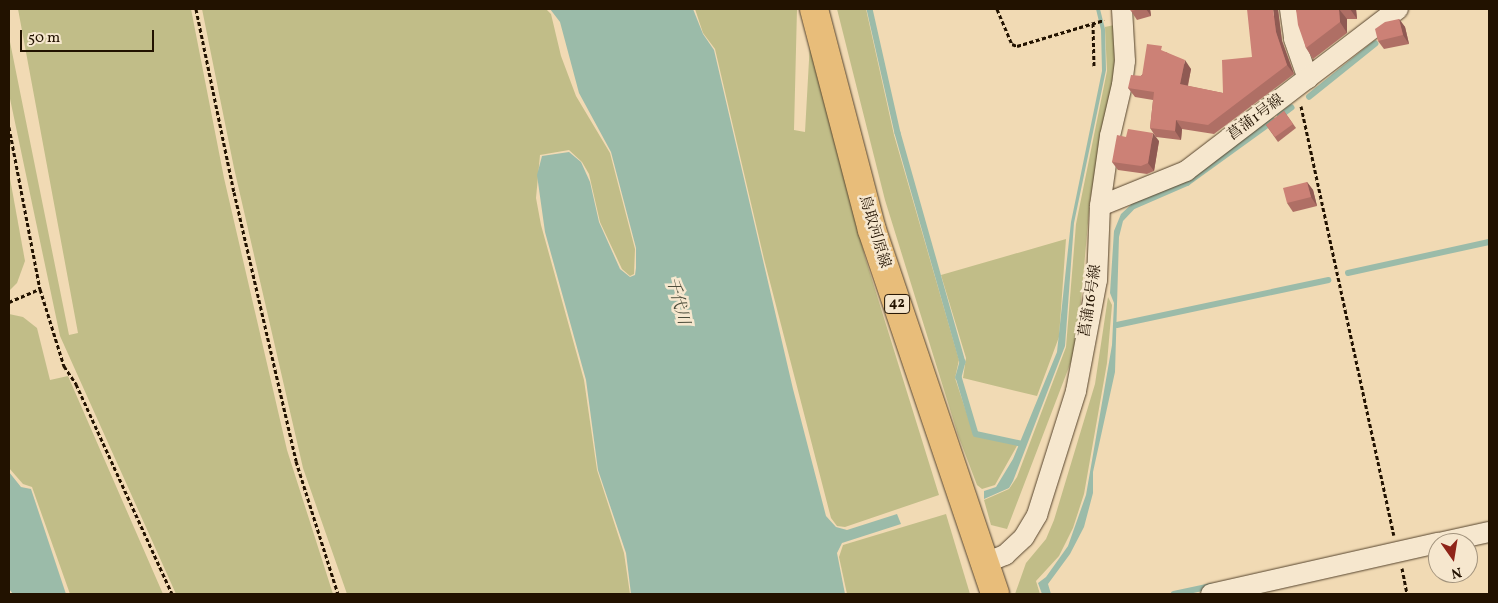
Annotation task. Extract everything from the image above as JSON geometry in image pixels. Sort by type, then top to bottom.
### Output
[{"type":"main road","name":"鳥取河原線","points":[[814,9],[872,230],[995,594]]},
{"type":"street","points":[[1290,9],[1302,83]]},
{"type":"street","name":"菖蒲1号線","points":[[1100,206],[1186,171],[1398,9]]},
{"type":"street","name":"菖蒲16号線","points":[[985,564],[1005,555],[1024,537],[1037,515],[1076,390],[1097,280],[1100,206],[1110,136],[1122,85],[1125,61],[1122,12]]},
{"type":"street","points":[[1210,594],[1428,545]]},
{"type":"path","points":[[196,9],[292,444],[338,594]]},
{"type":"path","points":[[997,9],[1012,44],[1017,46],[1093,23],[1122,12]]},
{"type":"path","points":[[1093,23],[1094,66]]},
{"type":"path","points":[[1302,83],[1407,594]]},
{"type":"path","points":[[9,127],[40,289],[64,366],[76,384],[172,594]]},
{"type":"path","points":[[9,302],[40,289]]},
{"type":"shaded area","points":[[18,9],[191,9],[224,178],[287,450],[333,594],[176,594],[60,336],[9,94],[9,37],[69,335],[78,333]]},
{"type":"shaded area","points":[[202,9],[546,9],[551,14],[561,56],[576,96],[610,153],[635,249],[634,274],[630,276],[622,269],[600,222],[589,174],[582,162],[569,150],[540,155],[536,198],[541,225],[584,380],[597,470],[624,553],[630,594],[347,594],[303,468],[234,168]]},
{"type":"shaded area","points":[[695,9],[797,9],[794,130],[805,132],[810,42],[865,257],[939,495],[845,527],[837,526],[831,518],[764,259],[715,49],[703,33]]},
{"type":"shaded area","points":[[837,9],[866,9],[894,135],[959,360],[955,378],[974,435],[1018,444],[995,485],[982,489],[977,485],[958,435],[885,200]]},
{"type":"shaded area","points":[[1114,25],[1115,70],[1090,200],[1077,346],[1007,529],[991,525],[984,500],[1009,489],[1017,477],[1066,347],[1076,224],[1107,71],[1105,27]]},
{"type":"shaded area","points":[[9,173],[25,261],[17,283],[9,291]]},
{"type":"shaded area","points":[[1066,239],[1059,337],[1037,396],[963,378],[966,358],[941,275]]},
{"type":"shaded area","points":[[1108,297],[1112,305],[1107,363],[1084,494],[1073,528],[1059,556],[1036,581],[1040,594],[1015,594],[1026,563],[1046,539],[1054,520],[1095,384]]},
{"type":"shaded area","points":[[9,314],[23,317],[37,328],[50,380],[68,376],[163,594],[70,594],[32,487],[23,484],[9,468]]},
{"type":"shaded area","points":[[946,514],[970,594],[847,594],[839,557],[843,545]]},
{"type":"water","name":"千代川","points":[[550,9],[693,9],[703,34],[714,50],[793,389],[826,516],[836,527],[847,530],[897,514],[901,524],[842,543],[837,553],[845,594],[631,594],[626,553],[598,470],[586,380],[545,232],[537,175],[542,156],[569,152],[581,162],[590,182],[599,222],[620,269],[630,277],[635,275],[636,248],[611,152],[579,93],[560,22]]},
{"type":"water","points":[[1096,9],[1100,9],[1105,29],[1106,70],[1074,223],[1065,346],[1013,481],[1009,488],[984,499],[984,491],[996,487],[1013,459],[1057,352],[1071,222],[1102,71],[1101,30]]},
{"type":"water","points":[[1134,202],[1141,202],[1123,221],[1119,237],[1115,372],[1093,472],[1093,493],[1084,527],[1070,554],[1048,584],[1051,594],[1042,594],[1038,583],[1046,577],[1068,546],[1086,495],[1112,345],[1114,303],[1110,293],[1114,231],[1121,214]]},
{"type":"water","points":[[9,472],[21,487],[31,489],[66,594],[13,594],[9,589]]},
{"type":"building","points":[[1247,9],[1273,9],[1276,32],[1287,65],[1208,125],[1176,120],[1175,131],[1150,128],[1154,92],[1128,88],[1131,75],[1142,76],[1147,44],[1162,46],[1161,50],[1185,60],[1180,84],[1223,93],[1222,60],[1252,57]]},
{"type":"building","points":[[1296,9],[1339,9],[1340,22],[1306,48],[1298,25]]},
{"type":"building","points":[[1399,19],[1403,35],[1378,41],[1375,29],[1385,22]]},
{"type":"building","points":[[1284,111],[1293,124],[1275,137],[1266,125]]},
{"type":"building","points":[[1128,129],[1153,133],[1148,163],[1141,166],[1112,162],[1117,135],[1126,137]]},
{"type":"building","points":[[1307,182],[1311,197],[1287,203],[1283,188]]},
{"type":"waterway","points":[[870,9],[898,133],[963,362],[959,377],[976,434],[1023,444]]},
{"type":"waterway","points":[[1309,97],[1375,44]]},
{"type":"waterway","points":[[1280,116],[1291,108]]},
{"type":"waterway","points":[[1134,206],[1187,183],[1273,121]]},
{"type":"waterway","points":[[1348,273],[1489,242]]},
{"type":"waterway","points":[[1117,325],[1328,280]]},
{"type":"waterway","points":[[1174,594],[1211,586]]}]
